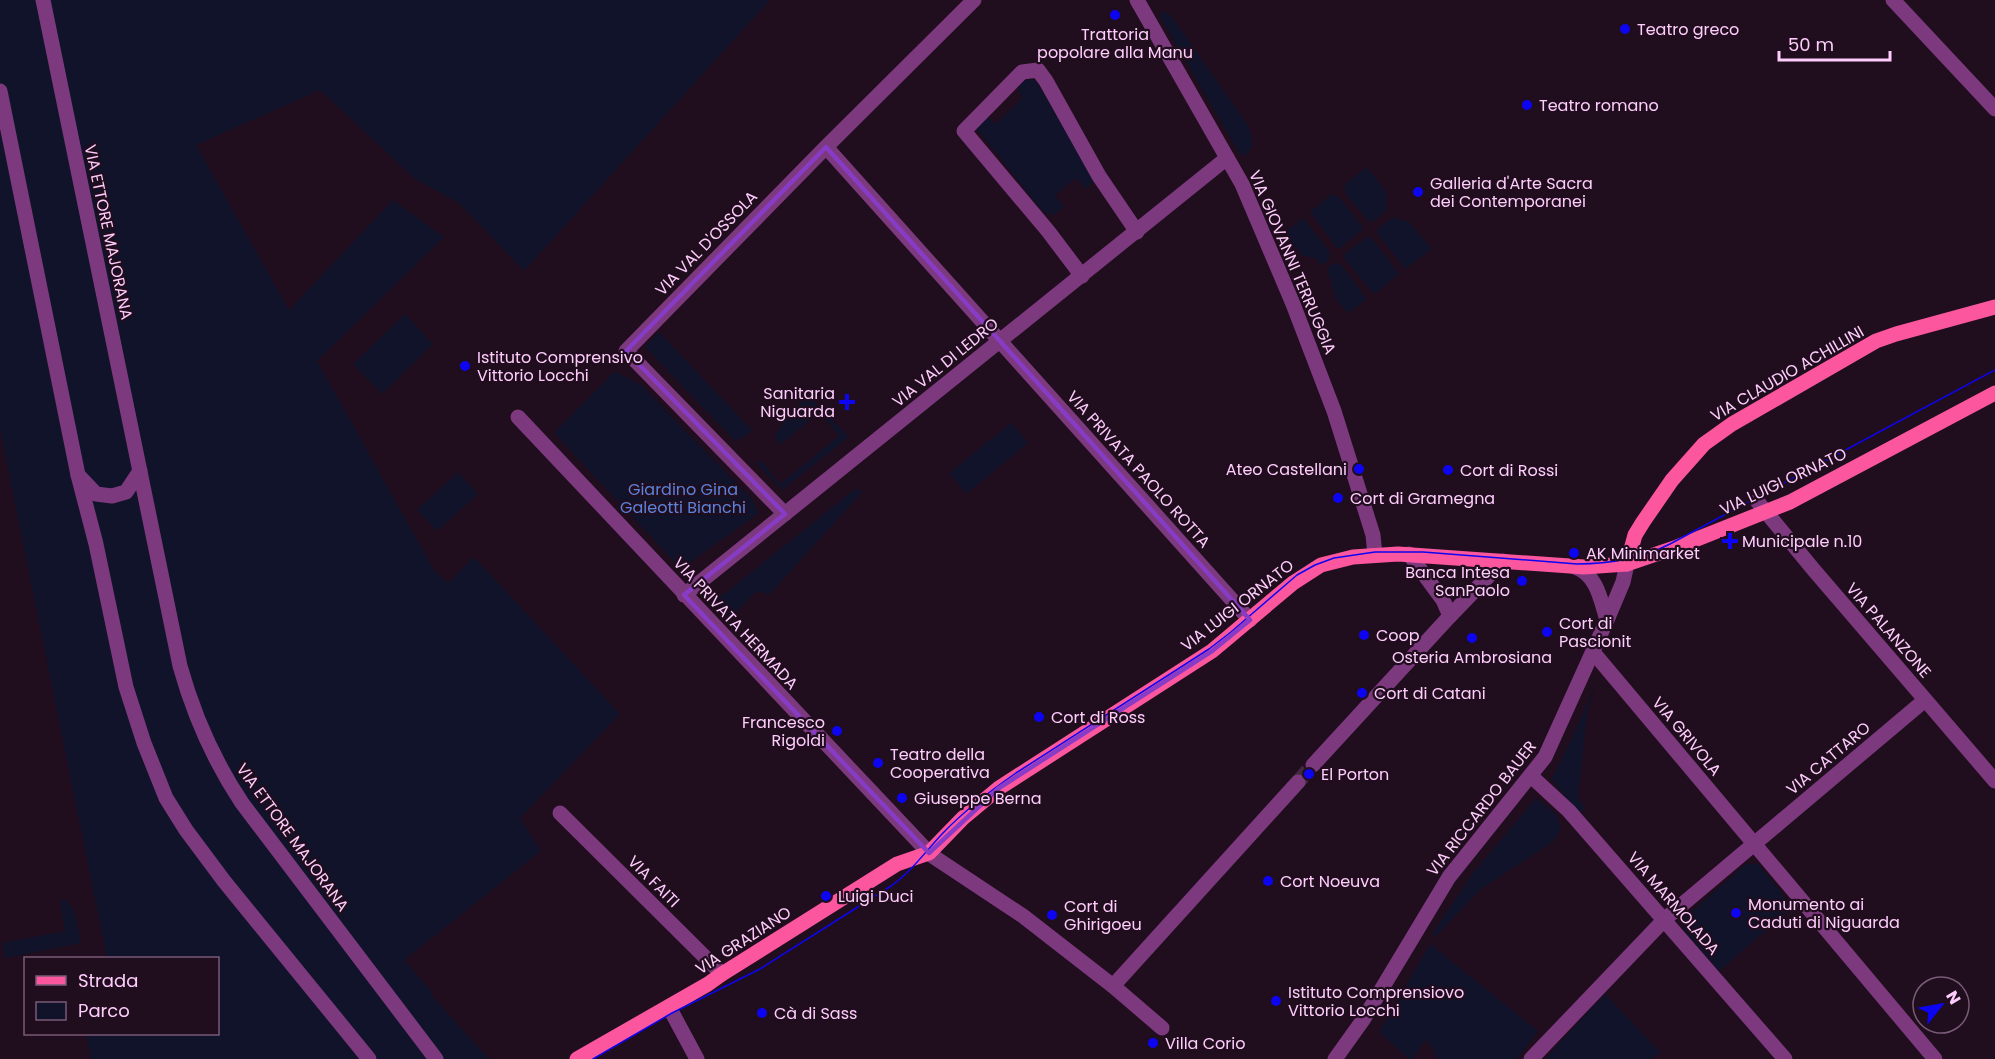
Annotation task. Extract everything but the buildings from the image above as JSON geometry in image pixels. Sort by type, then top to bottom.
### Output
[{"type":"main road","name":"VIA CLAUDIO ACHILLINI","points":[[1627,564],[1635,535],[1662,492],[1696,452],[1723,429],[1876,342],[1896,334],[1995,307]]},
{"type":"main road","name":"VIA LUIGI ORNATO","points":[[929,853],[963,818],[999,788],[1204,656],[1312,570],[1334,561],[1375,555],[1409,554],[1595,568],[1627,564],[1656,554],[1761,507],[1842,475],[1995,393]]},
{"type":"main road","name":"VIA GRAZIANO","points":[[577,1059],[708,984],[897,864],[929,853]]},
{"type":"street","name":"VIA ETTORE MAJORANA","points":[[43,0],[180,666],[196,716],[229,784],[436,1059]]},
{"type":"street","name":"VIA VAL D'OSSOLA","points":[[785,514],[626,351],[974,0]]},
{"type":"street","name":"VIA GIOVANNI TERRUGGIA","points":[[1137,0],[1235,172],[1293,304],[1334,411],[1372,535],[1375,555]]},
{"type":"street","points":[[1893,0],[1995,109]]},
{"type":"street","points":[[1082,276],[1048,231],[964,131],[1022,72],[1038,70],[1046,81],[1099,176],[1137,232]]},
{"type":"street","points":[[0,91],[78,475],[96,544],[126,687],[144,743],[166,798],[186,830],[224,881],[368,1058]]},
{"type":"street","name":"VIA PRIVATA PAOLO ROTTA","points":[[826,147],[1250,620]]},
{"type":"street","name":"VIA VAL DI LEDRO","points":[[684,595],[1227,158]]},
{"type":"street","name":"VIA PRIVATA HERMADA","points":[[518,417],[929,853],[1023,916],[1113,986],[1162,1029]]},
{"type":"street","points":[[78,475],[96,494],[112,496],[126,492],[140,471]]},
{"type":"street","name":"VIA PALANZONE","points":[[1761,507],[1995,782]]},
{"type":"street","points":[[1409,554],[1443,600],[1450,616]]},
{"type":"street","points":[[1313,765],[1503,561]]},
{"type":"street","name":"VIA RICCARDO BAUER","points":[[1335,1059],[1363,1020],[1449,877],[1545,757],[1607,621],[1623,582],[1627,564]]},
{"type":"street","points":[[1575,567],[1583,571],[1596,586],[1607,621]]},
{"type":"street","name":"VIA GRIVOLA","points":[[1593,652],[1935,1059]]},
{"type":"street","name":"VIA CATTARO","points":[[1531,1059],[1665,919],[1925,700]]},
{"type":"street","name":"VIA MARMOLADA","points":[[1531,776],[1569,812],[1665,919],[1785,1059]]},
{"type":"street","points":[[1113,986],[1298,782]]},
{"type":"street","name":"VIA FAITI","points":[[560,813],[722,974]]},
{"type":"street","points":[[669,1007],[697,1059]]},
{"type":"highlighted area","points":[[826,147],[1250,620],[1212,651],[999,788],[929,853],[684,595],[785,514],[626,351]]},
{"type":"green space","points":[[0,0],[770,0],[524,271],[460,204],[414,178],[320,90],[196,145],[289,310],[393,200],[444,237],[317,361],[434,570],[448,583],[474,557],[620,714],[520,818],[541,851],[404,960],[432,992],[431,995],[489,1059],[91,1059],[86,1035],[219,1035],[219,957],[107,957],[0,429]]},
{"type":"green space","points":[[1161,12],[1167,12],[1172,17],[1247,124],[1252,142],[1250,150],[1244,156],[1240,154],[1160,17]]},
{"type":"green space","points":[[1030,79],[1035,80],[1038,84],[1094,178],[1086,189],[1076,178],[1055,195],[1064,207],[1054,215],[1041,209],[976,128],[987,116],[995,124],[1022,99],[1018,87]]},
{"type":"green space","points":[[1367,167],[1387,193],[1388,209],[1372,222],[1369,222],[1346,194],[1345,184]]},
{"type":"green space","points":[[1332,194],[1339,197],[1362,226],[1362,230],[1340,248],[1337,248],[1310,212]]},
{"type":"green space","points":[[1393,217],[1408,221],[1432,249],[1405,269],[1377,233],[1378,229]]},
{"type":"green space","points":[[1303,218],[1330,252],[1329,260],[1322,265],[1315,258],[1303,256],[1286,235],[1287,231]]},
{"type":"green space","points":[[1367,237],[1371,237],[1399,274],[1376,293],[1372,292],[1344,258],[1344,254]]},
{"type":"green space","points":[[1340,263],[1367,299],[1348,313],[1336,299],[1327,268],[1332,264]]},
{"type":"green space","points":[[405,314],[433,344],[382,394],[353,364]]},
{"type":"green space","points":[[659,332],[752,430],[744,438],[736,442],[645,347]]},
{"type":"green space","name":"Giardino Gina Galeotti Bianchi","points":[[615,371],[641,385],[752,499],[759,513],[681,569],[554,433]]},
{"type":"green space","points":[[808,395],[849,437],[782,490],[757,464],[761,460],[780,484],[839,436],[820,412],[780,445],[774,437],[790,413]]},
{"type":"green space","points":[[1011,423],[1028,443],[966,494],[949,473]]},
{"type":"green space","points":[[458,472],[478,494],[437,531],[417,510]]},
{"type":"green space","points":[[855,489],[863,491],[770,594],[757,591],[730,618],[714,602]]},
{"type":"green space","points":[[1598,681],[1587,713],[1578,799],[1586,808],[1580,813],[1551,779]]},
{"type":"green space","points":[[1536,798],[1556,814],[1561,829],[1553,842],[1482,888],[1436,936],[1432,934],[1473,873]]},
{"type":"green space","points":[[1746,864],[1758,864],[1793,907],[1719,971],[1683,929],[1684,918]]},
{"type":"green space","points":[[65,899],[75,914],[81,943],[5,958],[2,943],[65,931],[60,900]]},
{"type":"green space","points":[[1430,944],[1538,1031],[1517,1059],[1437,1059],[1432,1047],[1425,1040],[1413,1059],[1409,1059],[1379,1032]]},
{"type":"green space","points":[[1605,994],[1661,1053],[1650,1059],[1545,1059]]},
{"type":"tunnel","points":[[1298,782],[1313,765]]},
{"type":"tram line","points":[[593,1059],[672,1013],[760,969],[891,886],[912,868],[951,825],[987,794],[1209,649],[1297,575],[1315,565],[1334,558],[1375,552],[1423,552],[1577,564],[1613,562],[1636,557],[1670,544],[1995,370]]},
{"type":"place","name":"Trattoria popolare alla Manu","points":[[1115,15]]},
{"type":"place","name":"Teatro greco","points":[[1625,29]]},
{"type":"place","name":"Teatro romano","points":[[1527,105]]},
{"type":"place","name":"Galleria d'Arte Sacra dei Contemporanei","points":[[1418,192]]},
{"type":"place","name":"Istituto Comprensivo Vittorio Locchi","points":[[465,366]]},
{"type":"place","name":"Sanitaria Niguarda","points":[[847,402]]},
{"type":"place","name":"Ateo Castellani","points":[[1359,469]]},
{"type":"place","name":"Cort di Rossi","points":[[1448,470]]},
{"type":"place","name":"Cort di Gramegna","points":[[1338,498]]},
{"type":"place","name":"Municipale n.10","points":[[1730,541]]},
{"type":"place","name":"AK Minimarket","points":[[1574,553]]},
{"type":"place","name":"Banca Intesa SanPaolo","points":[[1522,581]]},
{"type":"place","name":"Cort di Pascionit","points":[[1547,632]]},
{"type":"place","name":"Coop","points":[[1364,635]]},
{"type":"place","name":"Osteria Ambrosiana","points":[[1472,638]]},
{"type":"place","name":"Cort di Catani","points":[[1362,693]]},
{"type":"place","name":"Cort di Ross","points":[[1039,717]]},
{"type":"place","name":"Francesco Rigoldi","points":[[837,731]]},
{"type":"place","name":"Teatro della Cooperativa","points":[[878,763]]},
{"type":"place","name":"El Porton","points":[[1309,774]]},
{"type":"place","name":"Giuseppe Berna","points":[[902,798]]},
{"type":"place","name":"Cort Noeuva","points":[[1268,881]]},
{"type":"place","name":"Luigi Duci","points":[[826,896]]},
{"type":"place","name":"Monumento ai Caduti di Niguarda","points":[[1736,913]]},
{"type":"place","name":"Cort di Ghirigoeu","points":[[1052,915]]},
{"type":"place","name":"Istituto Comprensiovo Vittorio Locchi","points":[[1276,1001]]},
{"type":"place","name":"Cà di Sass","points":[[762,1013]]},
{"type":"place","name":"Villa Corio","points":[[1153,1043]]}]
